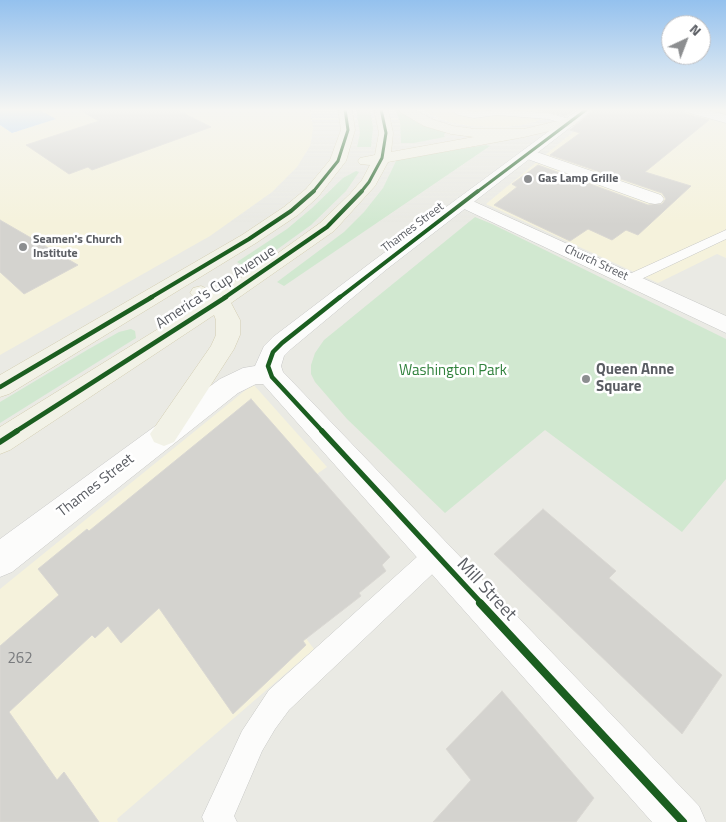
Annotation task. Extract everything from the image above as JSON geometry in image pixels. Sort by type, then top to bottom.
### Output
[{"type":"main road","name":"America's Cup Avenue","points":[[0,387],[280,219],[302,202],[328,175],[338,161],[344,147]]},
{"type":"main road","name":"America's Cup Avenue","points":[[0,442],[289,256],[327,227],[369,182],[382,158],[384,147]]},
{"type":"main road","points":[[328,175],[351,165],[442,147]]},
{"type":"main road","points":[[164,434],[225,341],[228,320],[222,307],[181,280]]},
{"type":"street","name":"Thames Street","points":[[0,560],[164,434],[238,381],[252,375],[270,375],[269,362],[277,347],[380,265],[537,147]]},
{"type":"street","points":[[528,154],[655,199]]},
{"type":"street","name":"Church Street","points":[[464,202],[726,325]]},
{"type":"street","name":"Mill Street","points":[[270,375],[683,822]]},
{"type":"lane","points":[[630,279],[726,234]]},
{"type":"lane","points":[[220,822],[218,817],[252,741],[279,700],[436,555]]},
{"type":"shaded area","points":[[0,147],[309,147],[297,167],[272,192],[210,236],[0,355]]},
{"type":"shaded area","points":[[555,147],[726,147],[726,258],[717,254],[658,283],[486,204]]},
{"type":"shaded area","points":[[253,384],[327,467],[228,536],[314,649],[117,819],[118,822],[0,822],[0,589]]},
{"type":"green space","points":[[471,147],[488,147],[284,286],[277,282],[344,232],[364,212],[383,188],[397,159]]},
{"type":"green space","points":[[356,171],[359,172],[346,191],[311,225],[268,256],[246,268],[237,262],[287,229],[343,178]]},
{"type":"green space","name":"Washington Park","points":[[475,217],[726,339],[726,479],[682,532],[545,430],[445,513],[347,419],[315,382],[311,374],[311,365],[315,353],[324,340]]},
{"type":"green space","points":[[131,329],[135,331],[136,338],[0,423],[0,402],[119,332]]},
{"type":"building","points":[[29,147],[155,147],[92,170],[88,167],[69,174]]},
{"type":"building","points":[[560,147],[675,147],[645,172],[691,186],[638,235],[626,230],[612,240],[588,229],[570,241],[494,205],[517,187],[512,184],[538,165],[648,205],[662,204],[666,199],[662,193],[550,155]]},
{"type":"building","name":"Seamen's Church Institute","points":[[0,220],[78,265],[24,294],[0,272]]},
{"type":"building","points":[[251,399],[390,557],[382,565],[386,571],[359,593],[361,596],[303,641],[306,645],[233,714],[159,608],[121,643],[108,626],[95,638],[92,635],[9,712],[57,780],[64,772],[99,822],[0,822],[0,646],[59,595],[38,569],[87,529],[89,531]]},
{"type":"building","points":[[543,509],[616,571],[609,578],[722,675],[682,734],[494,554]]},
{"type":"building","points":[[502,691],[594,798],[576,822],[433,822],[471,780],[446,749]]},
{"type":"cycle path","points":[[0,387],[249,239],[291,211],[312,193],[338,161],[342,147]]},
{"type":"cycle path","points":[[0,442],[267,270],[327,227],[369,182],[382,158],[384,147]]},
{"type":"cycle path","points":[[536,147],[380,265],[282,343],[273,352],[268,366],[272,377],[683,822]]},
{"type":"place","name":"Gas Lamp Grille","points":[[528,179]]},
{"type":"place","name":"Seamen's Church Institute","points":[[23,247]]},
{"type":"place","name":"Queen Anne Square","points":[[586,379]]}]
